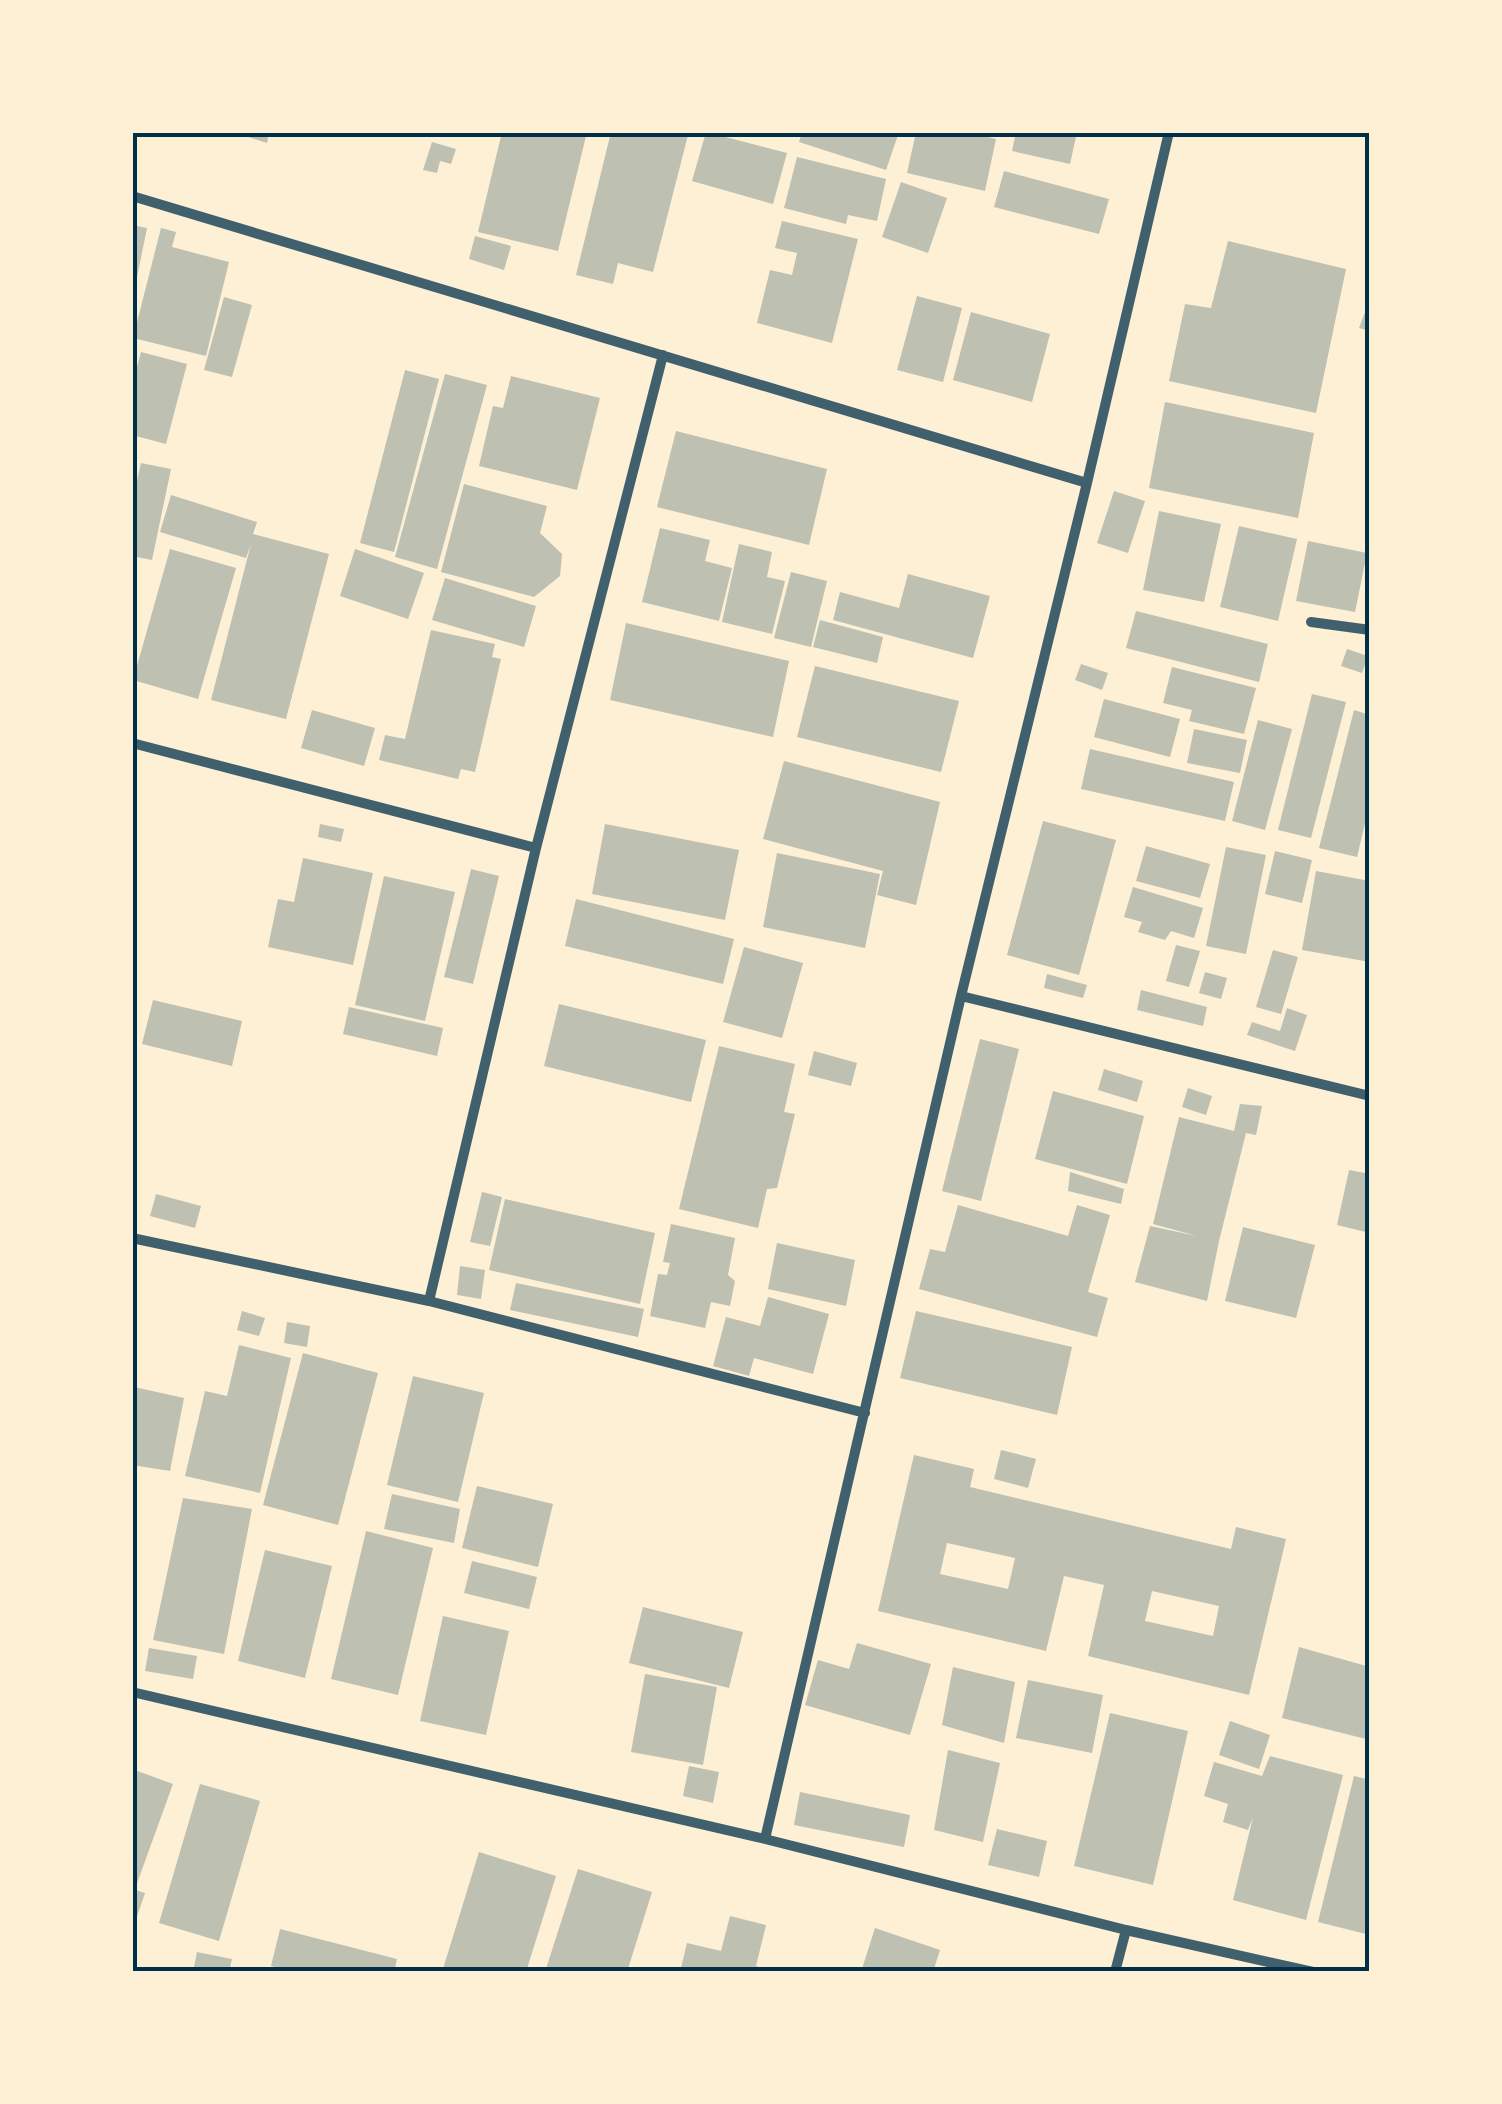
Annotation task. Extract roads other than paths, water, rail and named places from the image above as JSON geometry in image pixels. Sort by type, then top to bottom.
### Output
[{"type":"street","points":[[765,1840],[961,996],[1169,132]]},
{"type":"street","points":[[132,196],[1087,483]]},
{"type":"street","points":[[429,1302],[536,848],[663,355]]},
{"type":"street","points":[[1311,622],[1370,630]]},
{"type":"street","points":[[132,743],[536,848]]},
{"type":"street","points":[[961,996],[1370,1096]]},
{"type":"street","points":[[132,1238],[429,1302],[865,1412]]},
{"type":"street","points":[[132,1692],[1313,1972]]},
{"type":"street","points":[[1115,1972],[1126,1930]]}]
